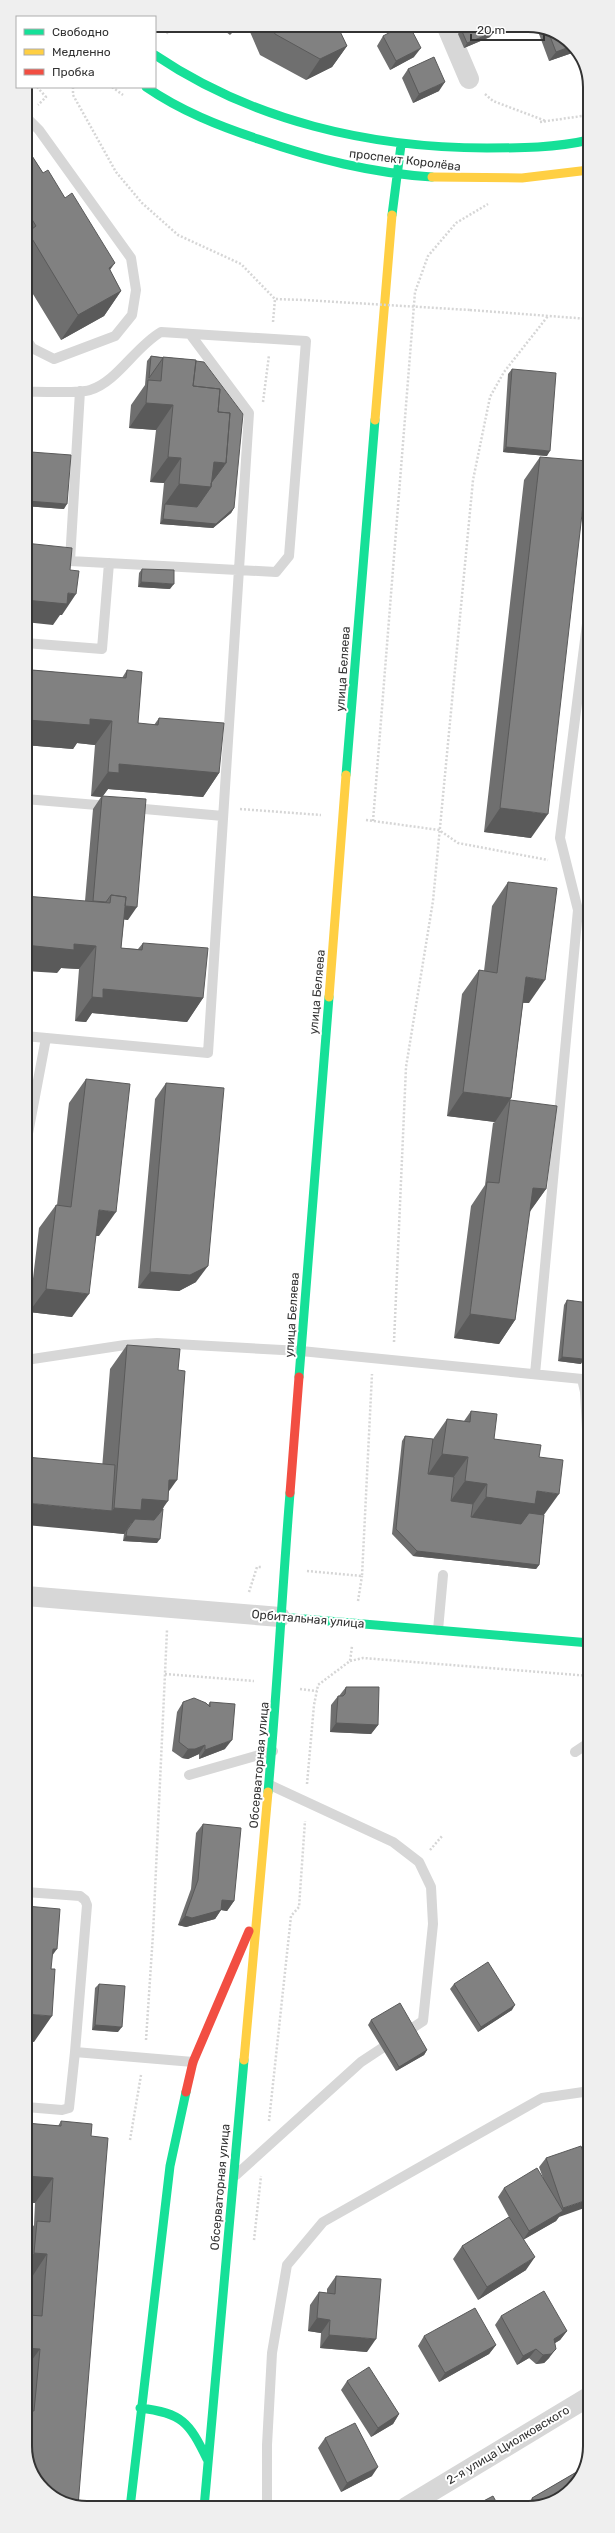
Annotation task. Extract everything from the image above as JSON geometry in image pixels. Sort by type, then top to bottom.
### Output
[{"type":"main road","name":"проспект Королёва","points":[[156,56],[176,71],[233,100],[325,130],[401,144],[458,148],[526,148],[583,141]]},
{"type":"main road","name":"проспект Королёва","points":[[147,88],[158,96],[224,128],[320,160],[398,173],[457,180],[523,179],[583,171]]},
{"type":"main road","name":"улица Беляева","points":[[280,1617],[388,250],[401,144]]},
{"type":"main road","name":"Орбитальная улица","points":[[280,1617],[583,1642]]},
{"type":"main road","name":"Обсерваторная улица","points":[[205,2501],[256,1915],[273,1751],[278,1686],[280,1617]]},
{"type":"main road","name":"Обсерваторная улица","points":[[131,2501],[140,2408],[170,2166],[193,2062],[256,1915]]},
{"type":"main road","points":[[140,2408],[160,2410],[183,2417],[194,2431],[208,2460]]},
{"type":"street","points":[[449,32],[469,79]]},
{"type":"street","name":"Орбитальная улица","points":[[32,1597],[280,1617]]},
{"type":"street","name":"2-я улица Циолковского","points":[[416,2501],[583,2400]]},
{"type":"lane","points":[[32,123],[39,130],[131,258],[136,290],[132,315],[115,336],[54,359],[32,348]]},
{"type":"lane","points":[[32,392],[90,390],[112,377],[147,340],[161,332],[306,341],[289,556],[276,572],[70,561],[80,391]]},
{"type":"lane","points":[[32,1037],[208,1053],[249,413],[190,334]]},
{"type":"lane","points":[[32,644],[102,649],[109,564]]},
{"type":"lane","points":[[535,1374],[578,910],[560,838],[583,656]]},
{"type":"lane","points":[[32,799],[223,812]]},
{"type":"lane","points":[[32,1112],[46,1038]]},
{"type":"lane","points":[[32,1359],[125,1345],[157,1343],[301,1351],[535,1374],[583,1377]]},
{"type":"lane","points":[[438,1630],[443,1575]]},
{"type":"lane","points":[[575,1752],[583,1747]]},
{"type":"lane","points":[[189,1775],[273,1751]]},
{"type":"lane","points":[[233,2178],[361,2062],[423,2021],[433,1924],[431,1887],[419,1862],[393,1842],[270,1785]]},
{"type":"lane","points":[[32,1892],[80,1896],[85,1900],[87,1905],[69,2108],[62,2110],[32,2108]]},
{"type":"lane","points":[[75,2052],[193,2062]]},
{"type":"lane","points":[[267,2501],[267,2445],[272,2353],[288,2266],[323,2222],[542,2098],[583,2092]]},
{"type":"path","points":[[166,32],[174,38]]},
{"type":"path","points":[[469,79],[493,101],[546,121]]},
{"type":"path","points":[[73,88],[73,95],[116,172],[142,203],[178,235],[241,264],[275,300],[304,300],[470,310],[583,319]]},
{"type":"path","points":[[538,122],[583,115]]},
{"type":"path","points":[[495,203],[487,204],[456,222],[428,256],[415,292],[373,821],[439,830],[458,843],[566,864]]},
{"type":"path","points":[[249,413],[261,415],[275,300]]},
{"type":"path","points":[[393,1359],[406,1067],[426,952],[473,480],[490,397],[504,372],[548,316]]},
{"type":"path","points":[[223,812],[312,814]]},
{"type":"path","points":[[130,2140],[144,2058],[154,1934],[168,1608]]},
{"type":"path","points":[[350,1661],[354,1623]]},
{"type":"path","points":[[253,2248],[264,2150],[275,2075],[291,1916],[299,1907],[306,1802],[318,1685],[350,1661],[363,1658],[583,1675]]},
{"type":"path","points":[[165,1674],[250,1680],[278,1686],[317,1691]]},
{"type":"building","points":[[274,32],[340,32],[347,46],[320,59],[275,34]]},
{"type":"building","points":[[391,32],[413,32],[421,48],[396,61],[383,36]]},
{"type":"building","points":[[462,32],[494,32],[467,43]]},
{"type":"building","points":[[550,37],[559,41],[566,48],[556,52]]},
{"type":"building","points":[[434,57],[445,82],[419,94],[408,69]]},
{"type":"building","points":[[32,156],[43,173],[48,170],[65,198],[72,193],[115,263],[109,268],[121,291],[78,315],[32,239],[32,229],[36,226],[32,219]]},
{"type":"building","points":[[151,356],[163,358],[149,378]]},
{"type":"building","points":[[163,357],[196,360],[193,386],[220,389],[218,412],[230,413],[226,463],[214,462],[211,487],[179,484],[181,458],[168,457],[173,405],[146,403],[148,380],[161,381]]},
{"type":"building","points":[[196,361],[204,362],[243,414],[234,508],[216,524],[163,519],[165,504],[197,507],[211,487],[211,483],[226,463],[230,413],[218,412],[220,389],[193,386]]},
{"type":"building","points":[[512,369],[556,373],[550,451],[506,447]]},
{"type":"building","points":[[32,452],[71,455],[67,504],[32,501]]},
{"type":"building","points":[[540,457],[583,461],[583,505],[548,814],[500,808]]},
{"type":"building","points":[[32,544],[72,548],[70,570],[79,571],[76,594],[68,593],[67,604],[32,601]]},
{"type":"building","points":[[142,569],[174,570],[174,584],[141,582]]},
{"type":"building","points":[[32,670],[126,678],[127,670],[142,672],[138,723],[158,725],[159,718],[224,723],[219,773],[119,764],[119,773],[108,772],[112,721],[90,719],[90,725],[32,720]]},
{"type":"building","points":[[102,796],[146,799],[137,907],[125,906],[126,897],[111,895],[106,902],[93,901]]},
{"type":"building","points":[[508,882],[557,888],[545,980],[526,977],[511,1098],[463,1092],[479,970],[497,973]]},
{"type":"building","points":[[111,895],[126,897],[121,948],[142,950],[143,943],[208,948],[203,998],[103,989],[103,998],[92,997],[96,946],[74,944],[74,950],[32,946],[32,897],[110,903]]},
{"type":"building","points":[[86,1079],[130,1084],[116,1212],[99,1210],[89,1294],[46,1289],[56,1205],[71,1207]]},
{"type":"building","points":[[166,1083],[224,1088],[208,1266],[190,1275],[150,1272]]},
{"type":"building","points":[[510,1100],[557,1106],[546,1189],[533,1188],[515,1320],[470,1314],[487,1182],[499,1183]]},
{"type":"building","points":[[567,1300],[583,1302],[583,1359],[562,1357]]},
{"type":"building","points":[[127,1345],[180,1349],[178,1370],[185,1371],[177,1480],[169,1480],[168,1501],[142,1499],[141,1510],[114,1508]]},
{"type":"building","points":[[471,1411],[497,1414],[494,1439],[541,1445],[539,1457],[563,1460],[559,1494],[537,1491],[535,1504],[486,1497],[487,1484],[465,1481],[468,1457],[442,1454],[447,1419],[470,1422]]},
{"type":"building","points":[[405,1436],[433,1439],[428,1474],[454,1477],[451,1501],[473,1504],[471,1517],[521,1524],[529,1513],[544,1515],[539,1565],[417,1551],[396,1529]]},
{"type":"building","points":[[32,1458],[115,1465],[112,1511],[32,1504]]},
{"type":"building","points":[[163,1509],[160,1539],[126,1536],[127,1530],[135,1519],[154,1520]]},
{"type":"building","points":[[346,1687],[379,1687],[378,1725],[336,1723],[338,1696],[343,1696],[345,1694]]},
{"type":"building","points":[[194,1698],[206,1703],[210,1707],[210,1702],[235,1704],[232,1740],[205,1750],[205,1745],[195,1749],[188,1749],[179,1742],[183,1702]]},
{"type":"building","points":[[203,1824],[241,1828],[234,1901],[222,1900],[221,1910],[192,1918],[185,1916],[198,1880]]},
{"type":"building","points":[[32,1907],[60,1909],[57,1949],[53,1949],[51,1969],[55,1969],[52,2016],[32,2014]]},
{"type":"building","points":[[488,1962],[515,2005],[481,2027],[454,1984]]},
{"type":"building","points":[[99,1984],[125,1986],[122,2027],[95,2025]]},
{"type":"building","points":[[400,2003],[427,2050],[399,2067],[371,2020]]},
{"type":"building","points":[[61,2121],[92,2124],[91,2136],[108,2138],[78,2500],[60,2494],[43,2479],[36,2467],[32,2446],[32,2411],[34,2411],[40,2349],[32,2348],[32,2315],[42,2316],[47,2254],[34,2253],[37,2221],[50,2222],[53,2178],[32,2176],[32,2124],[61,2126]]},
{"type":"building","points":[[581,2146],[583,2152],[583,2201],[563,2208],[546,2158]]},
{"type":"building","points":[[537,2168],[563,2211],[529,2231],[504,2188]]},
{"type":"building","points":[[509,2217],[535,2257],[487,2287],[462,2246]]},
{"type":"building","points":[[336,2276],[381,2279],[376,2339],[329,2335],[330,2320],[317,2318],[319,2292],[335,2294]]},
{"type":"building","points":[[544,2291],[567,2331],[554,2339],[556,2349],[551,2354],[543,2355],[536,2349],[523,2356],[501,2316]]},
{"type":"building","points":[[475,2308],[496,2345],[445,2373],[424,2336]]},
{"type":"building","points":[[369,2367],[399,2414],[378,2428],[347,2381]]},
{"type":"building","points":[[355,2423],[378,2467],[347,2483],[325,2438]]},
{"type":"building","points":[[576,2473],[572,2479],[555,2494],[539,2500],[534,2500],[532,2498]]},
{"type":"building","points":[[493,2496],[496,2501],[483,2501]]},
{"type":"traffic: fast","points":[[156,56],[193,78],[232,97],[272,113],[314,126],[356,136],[400,143],[443,147],[525,148],[583,141]]},
{"type":"traffic: fast","points":[[147,88],[159,96],[200,117],[229,129],[301,153],[365,168],[432,177]]},
{"type":"traffic: fast","points":[[392,215],[401,145]]},
{"type":"traffic: fast","points":[[346,775],[375,420]]},
{"type":"traffic: fast","points":[[299,1377],[329,997]]},
{"type":"traffic: fast","points":[[268,1792],[290,1493]]},
{"type":"traffic: fast","points":[[280,1617],[583,1642]]},
{"type":"traffic: fast","points":[[205,2501],[244,2060]]},
{"type":"traffic: fast","points":[[131,2501],[170,2166],[186,2092]]},
{"type":"traffic: fast","points":[[140,2408],[166,2413],[182,2422],[195,2436],[207,2459]]},
{"type":"traffic: slow","points":[[432,177],[522,178],[583,171]]},
{"type":"traffic: slow","points":[[375,420],[392,215]]},
{"type":"traffic: slow","points":[[329,997],[346,775]]},
{"type":"traffic: slow","points":[[244,2060],[268,1792]]},
{"type":"traffic: jam","points":[[290,1493],[299,1377]]},
{"type":"traffic: jam","points":[[186,2092],[193,2062],[249,1931]]}]
